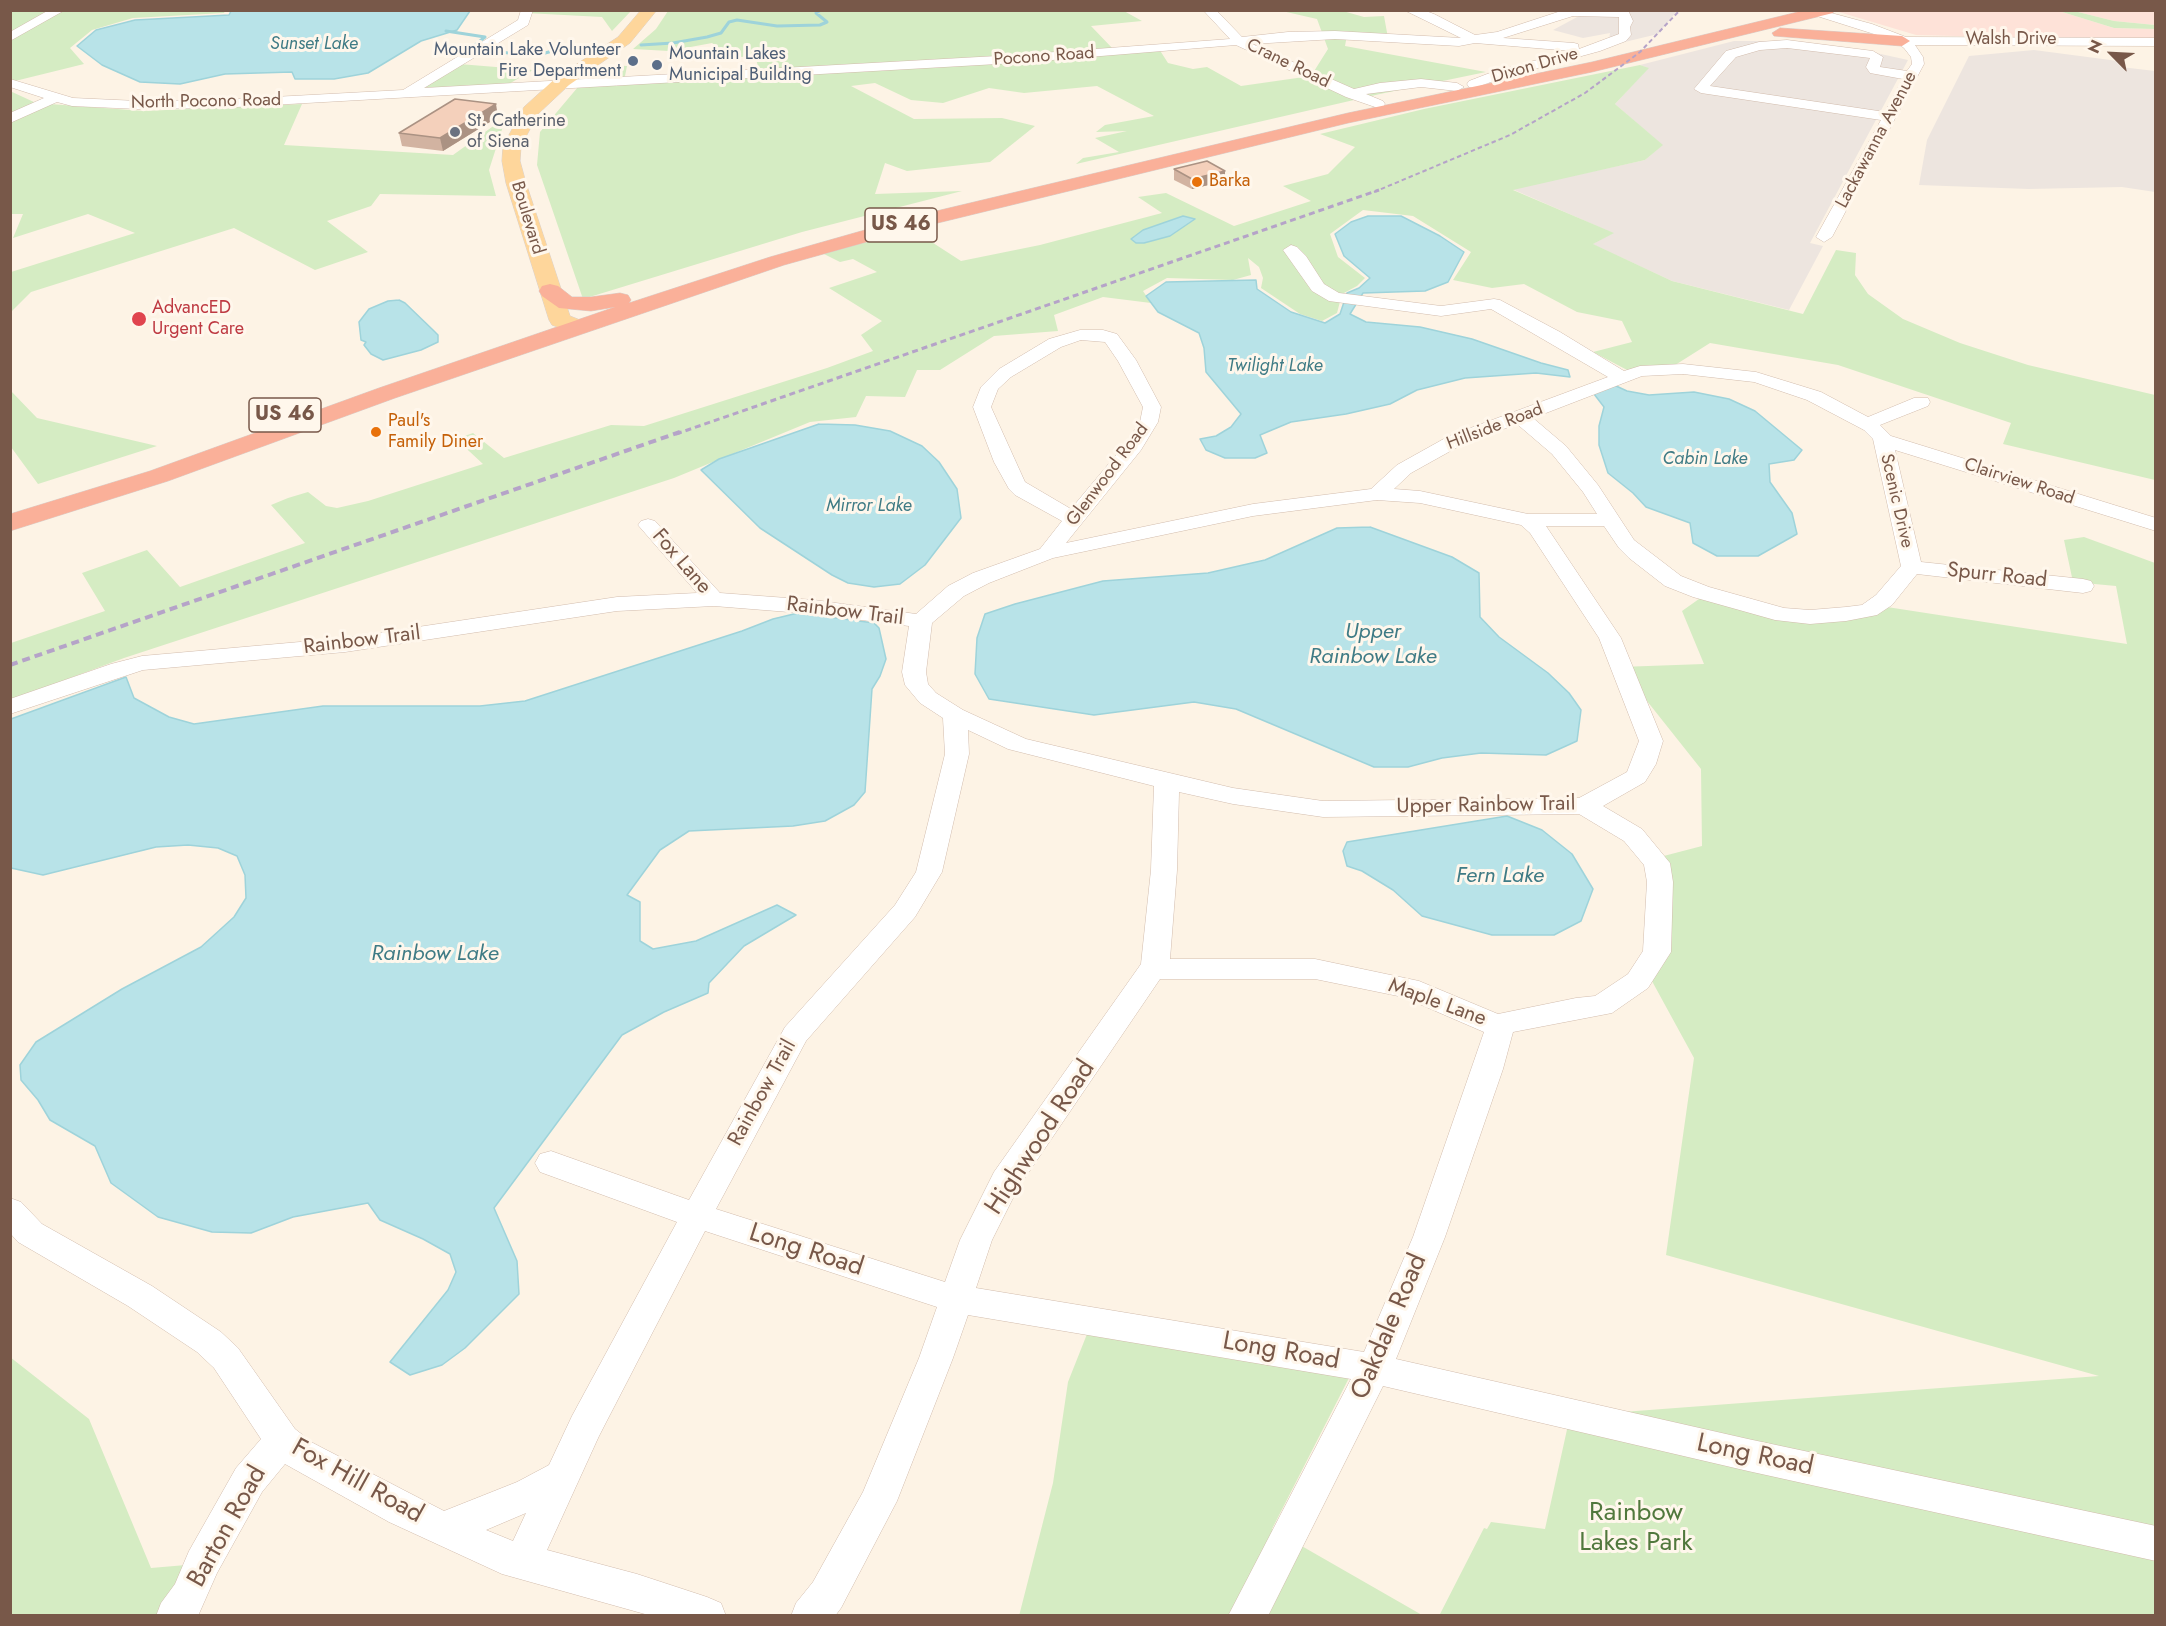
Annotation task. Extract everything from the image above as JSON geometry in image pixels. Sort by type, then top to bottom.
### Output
[{"type":"highway","name":"US 46","points":[[10,507],[144,465],[341,395],[568,324],[908,224],[1348,118],[1582,70],[1728,35],[1811,11]]},
{"type":"highway","name":"US 46","points":[[10,523],[152,479],[568,324],[620,300],[845,232],[1378,104],[1557,68],[1811,11]]},
{"type":"highway","points":[[1857,38],[1875,29]]},
{"type":"highway","points":[[1728,35],[1773,32],[1902,41]]},
{"type":"highway","points":[[550,291],[558,299],[578,304],[620,300]]},
{"type":"main road","name":"Boulevard","points":[[568,324],[550,291],[511,161],[512,146],[530,111],[557,86],[624,40],[650,10]]},
{"type":"street","points":[[10,37],[59,10]]},
{"type":"street","points":[[404,94],[524,22],[527,10]]},
{"type":"street","name":"Crane Road","points":[[1209,10],[1241,43],[1350,94],[1378,104]]},
{"type":"street","points":[[1410,10],[1430,17],[1474,39],[1596,48]]},
{"type":"street","name":"Pocono Road","points":[[404,94],[1015,59],[1322,35],[1439,42],[1498,35],[1555,13],[1582,11],[1624,13],[1627,21],[1624,27],[1625,35],[1622,39],[1596,48]]},
{"type":"street","name":"Lackawanna Avenue","points":[[1811,11],[1875,29],[1902,41],[1909,45],[1917,57],[1918,64],[1824,237]]},
{"type":"street","name":"Walsh Drive","points":[[1902,41],[2156,42]]},
{"type":"street","points":[[1890,117],[1701,89],[1731,54],[1759,46],[1787,44],[1873,55],[1877,57],[1873,67],[1875,70],[1912,76]]},
{"type":"street","name":"Dixon Drive","points":[[1466,86],[1500,74],[1596,48]]},
{"type":"street","name":"North Pocono Road","points":[[10,83],[54,98],[88,104],[183,105],[404,94]]},
{"type":"street","points":[[1350,94],[1380,87],[1421,83],[1466,86]]},
{"type":"street","points":[[10,119],[54,98]]},
{"type":"street","points":[[1291,250],[1300,259],[1318,287],[1335,297],[1441,311],[1494,304],[1554,336],[1622,377]]},
{"type":"street","name":"Glenwood Road","points":[[1047,553],[1134,446],[1149,422],[1152,407],[1127,360],[1111,338],[1103,335],[1091,334],[1055,343],[1005,373],[990,387],[982,407],[1004,462],[1016,485],[1022,491],[1074,519]]},
{"type":"street","name":"Scenic Drive","points":[[1520,416],[1559,450],[1612,520],[1626,544],[1673,581],[1722,599],[1783,615],[1810,617],[1869,610],[1884,600],[1912,567],[1882,440],[1866,424],[1814,396],[1756,377],[1653,369],[1622,377]]},
{"type":"street","name":"Hillside Road","points":[[1377,494],[1404,469],[1456,440],[1622,377]]},
{"type":"street","points":[[1866,424],[1921,402]]},
{"type":"street","name":"Clairview Road","points":[[1882,440],[2156,525]]},
{"type":"street","points":[[921,621],[956,591],[981,578],[1047,553],[1232,513],[1377,494],[1420,497],[1528,520],[1612,520]]},
{"type":"street","name":"Upper Rainbow Trail","points":[[955,715],[1017,744],[1167,782],[1233,796],[1323,809],[1584,806],[1636,777],[1644,764],[1651,741],[1610,638],[1538,529],[1528,520]]},
{"type":"street","name":"Fox Lane","points":[[648,525],[714,599]]},
{"type":"street","name":"Spurr Road","points":[[1912,567],[2083,586]]},
{"type":"street","name":"Rainbow Trail","points":[[10,707],[142,663],[345,645],[616,604],[714,599],[780,604],[921,621],[915,672],[917,686],[928,698],[955,715],[957,754],[929,872],[905,911],[795,1034],[585,1428],[522,1562]]},
{"type":"street","name":"Highwood Road","points":[[810,1616],[827,1594],[878,1501],[936,1358],[976,1240],[1005,1181],[1101,1047],[1153,969],[1164,870],[1167,782]]},
{"type":"street","name":"Maple Lane","points":[[1153,969],[1315,969],[1408,988],[1496,1025],[1576,1008],[1602,1006],[1638,981],[1657,952],[1660,882],[1657,863],[1633,834],[1584,806]]},
{"type":"street","name":"Oakdale Road","points":[[1247,1616],[1374,1370],[1429,1237],[1488,1069],[1501,1024]]},
{"type":"street","name":"Long Road","points":[[551,1163],[698,1216],[956,1299],[1342,1362],[1748,1455],[2156,1544]]},
{"type":"street","name":"Fox Hill Road","points":[[10,1211],[30,1233],[140,1296],[209,1342],[226,1358],[282,1440],[310,1460],[402,1510],[502,1556],[648,1595],[707,1616]]},
{"type":"street","name":"Barton Road","points":[[175,1616],[189,1596],[202,1564],[249,1480],[282,1440]]},
{"type":"street","points":[[442,1529],[530,1494],[563,1476]]},
{"type":"shaded area","points":[[1843,10],[2059,11],[2114,28],[2155,29],[2155,41],[1916,35],[1839,12]]},
{"type":"shaded area","points":[[1585,11],[1677,11],[1658,34],[1608,46],[1610,33],[1583,38],[1553,30]]},
{"type":"shaded area","points":[[2074,11],[2155,11],[2155,25],[2114,21]]},
{"type":"shaded area","points":[[1734,41],[1785,41],[1867,51],[1908,60],[1810,243],[1823,246],[1789,310],[1672,281],[1592,244],[1613,233],[1512,189],[1645,160],[1662,145],[1615,104],[1648,68],[1640,65]]},
{"type":"shaded area","points":[[2034,50],[2118,61],[2121,67],[2155,71],[2155,192],[2122,187],[2029,189],[1919,185],[1927,140],[1969,56]]},
{"type":"green space","points":[[10,11],[225,11],[224,13],[133,18],[92,30],[70,48],[84,64],[11,82]]},
{"type":"green space","points":[[526,11],[631,11],[612,31],[602,17],[526,13]]},
{"type":"green space","points":[[668,11],[1124,11],[1142,21],[1091,26],[1115,51],[1159,49],[1168,63],[1193,69],[1207,67],[1241,86],[1311,76],[1328,49],[1317,19],[1282,11],[1343,11],[1364,17],[1384,16],[1388,38],[1347,35],[1345,46],[1486,72],[1076,164],[1083,158],[1119,152],[1095,138],[1127,131],[1096,132],[1105,125],[1154,116],[1097,86],[1024,93],[989,88],[943,103],[911,100],[875,83],[851,86],[914,119],[1002,118],[1035,126],[990,162],[907,171],[885,163],[875,194],[962,191],[802,232],[583,299],[537,165],[540,132],[578,87],[609,65],[627,66],[624,81],[760,73],[755,56],[696,60],[696,55],[721,49],[712,43],[669,51],[633,49],[656,29]]},
{"type":"green space","points":[[2059,11],[2074,11],[2114,21],[2155,25],[2155,29],[2114,28]]},
{"type":"green space","points":[[459,64],[533,70],[507,85],[430,90],[423,88]]},
{"type":"green space","points":[[1640,65],[1649,68],[1615,104],[1663,145],[1645,160],[1513,190],[1614,233],[1593,244],[1672,281],[1803,314],[1836,250],[1856,253],[1855,275],[1868,294],[1903,319],[1960,343],[2028,365],[2155,395],[2155,480],[2003,444],[2011,423],[1838,365],[1710,343],[1672,367],[1629,371],[1593,352],[1632,342],[1622,321],[1577,312],[1524,284],[1492,288],[1453,280],[1471,252],[1413,216],[1363,210],[1330,234],[1338,257],[1365,278],[1357,286],[1342,294],[1337,313],[1322,321],[1300,314],[1261,288],[1263,278],[1259,267],[1248,258],[1251,275],[1233,280],[1167,278],[1143,291],[1151,303],[1103,297],[1054,315],[1058,331],[994,336],[940,370],[917,370],[905,397],[866,396],[856,417],[810,422],[674,478],[124,658],[11,700],[11,643],[105,611],[82,573],[147,550],[180,587],[305,543],[271,505],[288,498],[308,492],[326,506],[337,508],[368,501],[483,464],[456,439],[473,433],[504,458],[611,425],[644,426],[827,368],[873,351],[861,335],[882,321],[829,288],[877,272],[853,259],[840,262],[822,253],[892,233],[914,237],[925,236],[961,261],[1040,245],[1162,213],[1138,197],[1166,193],[1234,226],[1311,201],[1283,186],[1328,174],[1355,147],[1320,134],[1424,109]]},
{"type":"green space","points":[[10,91],[36,103],[144,111],[302,104],[284,145],[453,155],[506,117],[489,170],[496,196],[380,194],[371,206],[327,221],[368,252],[315,270],[234,228],[31,292],[11,312],[11,272],[135,233],[88,214],[13,238],[23,214],[11,214]]},
{"type":"green space","points":[[11,391],[37,418],[157,446],[38,484],[11,447]]},
{"type":"green space","name":"Rainbow Lakes Park","points":[[2084,537],[2155,563],[2155,1615],[1439,1616],[1484,1528],[1487,1529],[1491,1522],[1545,1529],[1570,1416],[2099,1376],[1666,1255],[1694,1058],[1647,972],[1656,858],[1702,846],[1701,769],[1620,667],[1704,664],[1682,611],[1706,594],[1814,617],[1874,605],[2127,644],[2116,586],[2073,582],[2064,540]]},
{"type":"green space","points":[[1089,1329],[1350,1376],[1272,1529],[1422,1615],[1019,1616],[1053,1483],[1068,1382]]},
{"type":"green space","points":[[10,1357],[89,1419],[151,1568],[221,1562],[156,1615],[11,1615]]},
{"type":"water","name":"Sunset Lake","points":[[231,10],[470,11],[457,30],[421,41],[368,73],[334,79],[295,79],[292,72],[225,74],[180,84],[140,82],[102,65],[77,46],[96,30],[135,20],[229,15]]},
{"type":"water","points":[[1183,216],[1195,219],[1170,236],[1144,243],[1136,243],[1131,239],[1143,230]]},
{"type":"water","name":"Twilight Lake","points":[[1368,216],[1401,216],[1440,236],[1464,252],[1448,282],[1425,291],[1363,293],[1350,314],[1366,322],[1420,327],[1472,339],[1568,370],[1570,377],[1536,373],[1465,378],[1417,390],[1390,404],[1346,414],[1291,422],[1260,435],[1267,453],[1255,458],[1225,458],[1206,450],[1200,439],[1216,436],[1231,427],[1241,414],[1206,372],[1204,348],[1199,333],[1158,312],[1146,296],[1166,282],[1256,280],[1257,289],[1291,312],[1325,323],[1340,314],[1347,293],[1359,288],[1370,278],[1344,256],[1335,234],[1351,222]]},
{"type":"water","points":[[399,300],[438,335],[438,342],[421,350],[383,360],[371,354],[364,345],[366,342],[361,340],[359,322],[369,309],[388,301]]},
{"type":"water","name":"Cabin Lake","points":[[1614,385],[1627,391],[1649,395],[1694,392],[1729,399],[1755,411],[1802,450],[1794,460],[1769,464],[1770,482],[1792,513],[1797,534],[1758,556],[1717,556],[1693,543],[1690,523],[1646,507],[1608,473],[1599,445],[1599,426],[1604,407],[1594,394]]},
{"type":"water","name":"Mirror Lake","points":[[819,424],[855,425],[890,431],[922,446],[939,462],[957,489],[961,518],[925,565],[900,584],[874,587],[848,583],[832,575],[760,528],[701,470],[719,459]]},
{"type":"water","name":"Upper Rainbow Lake","points":[[1370,527],[1452,557],[1479,573],[1480,617],[1499,637],[1548,673],[1569,693],[1581,710],[1577,741],[1546,755],[1481,753],[1442,758],[1408,767],[1374,767],[1236,709],[1194,702],[1094,715],[989,699],[975,674],[977,638],[985,614],[1103,581],[1208,573],[1265,560],[1337,528]]},
{"type":"water","name":"Rainbow Lake","points":[[798,613],[874,623],[879,628],[886,659],[872,689],[865,792],[854,805],[825,821],[793,826],[689,831],[660,850],[627,895],[640,902],[640,941],[653,949],[696,941],[777,905],[796,915],[744,946],[709,983],[708,993],[664,1012],[622,1035],[494,1208],[517,1261],[519,1294],[465,1348],[442,1365],[410,1375],[390,1362],[448,1290],[456,1272],[450,1254],[380,1220],[368,1203],[293,1217],[251,1233],[212,1232],[158,1217],[111,1183],[95,1146],[50,1120],[38,1100],[21,1080],[20,1065],[36,1042],[122,989],[201,947],[234,917],[246,898],[245,875],[237,856],[218,848],[188,845],[156,847],[43,875],[11,868],[11,719],[126,677],[134,698],[169,717],[194,724],[323,706],[480,706],[525,701],[773,619]]},
{"type":"water","name":"Fern Lake","points":[[1507,816],[1542,830],[1572,854],[1593,889],[1581,921],[1554,935],[1492,935],[1422,916],[1393,890],[1362,871],[1347,866],[1343,851],[1347,842]]},
{"type":"building","points":[[455,99],[496,104],[440,138],[399,133]]},
{"type":"building","points":[[1207,161],[1225,171],[1192,179],[1174,169]]},
{"type":"waterway","points":[[641,45],[673,43],[707,37],[721,33],[729,22],[737,20],[777,26],[820,25],[827,22],[816,13],[821,10]]},
{"type":"waterway","points":[[446,31],[485,37],[475,45],[478,47]]},
{"type":"waterway","points":[[484,50],[533,56],[549,52]]},
{"type":"railway","points":[[1378,190],[1510,135],[1585,93],[1640,52],[1680,10]]},
{"type":"railway","points":[[676,434],[1378,190]]},
{"type":"railway","points":[[10,665],[680,432]]},
{"type":"place","name":"Mountain Lake Volunteer Fire Department","points":[[633,61]]},
{"type":"place","name":"Mountain Lakes Municipal Building","points":[[657,65]]},
{"type":"place","name":"St. Catherine of Siena","points":[[455,132]]},
{"type":"place","name":"Barka","points":[[1197,182]]},
{"type":"place","name":"AdvancED Urgent Care","points":[[139,319]]},
{"type":"place","name":"Paul's Family Diner","points":[[376,432]]}]
